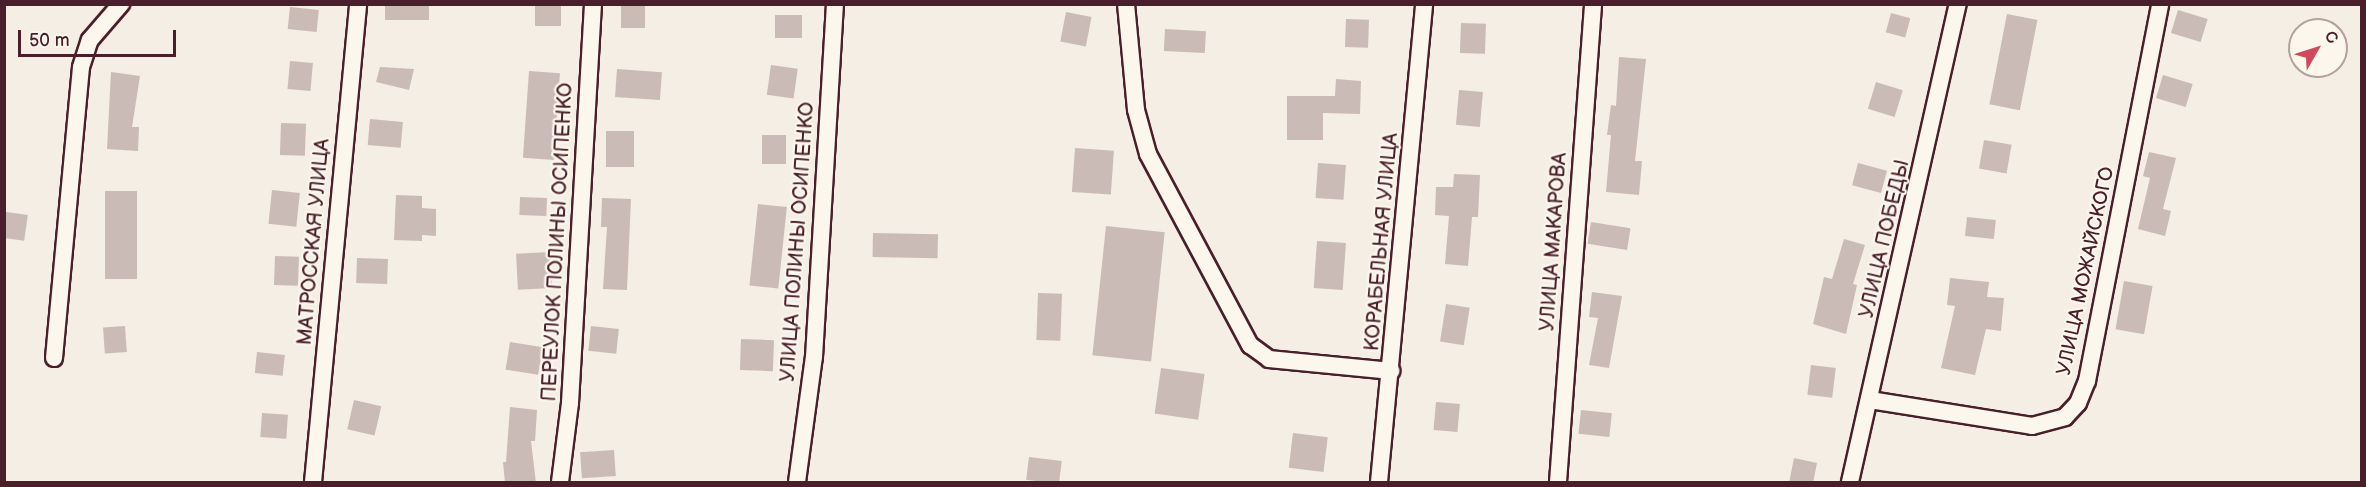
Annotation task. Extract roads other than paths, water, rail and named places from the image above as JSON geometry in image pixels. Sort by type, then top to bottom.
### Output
[{"type":"street","points":[[54,358],[81,66],[90,40],[121,4]]},
{"type":"street","name":"МАТРОССКАЯ УЛИЦА","points":[[313,483],[358,4]]},
{"type":"street","name":"ПЕРЕУЛОК ПОЛИНЫ ОСИПЕНКО","points":[[560,483],[570,402],[593,4]]},
{"type":"street","name":"УЛИЦА ПОЛИНЫ ОСИПЕНКО","points":[[797,483],[814,357],[835,4]]},
{"type":"street","points":[[1126,4],[1136,111],[1148,154],[1236,324],[1250,345],[1269,358],[1391,371]]},
{"type":"street","name":"КОРАБЕЛЬНАЯ УЛИЦА","points":[[1379,483],[1424,4]]},
{"type":"street","name":"УЛИЦА МАКАРОВА","points":[[1558,483],[1593,4]]},
{"type":"street","name":"УЛИЦА ПОБЕДЫ","points":[[1850,483],[1958,4]]},
{"type":"street","name":"УЛИЦА МОЖАЙСКОГО","points":[[1870,400],[2032,426],[2065,417],[2078,403],[2087,381],[2160,4]]}]
